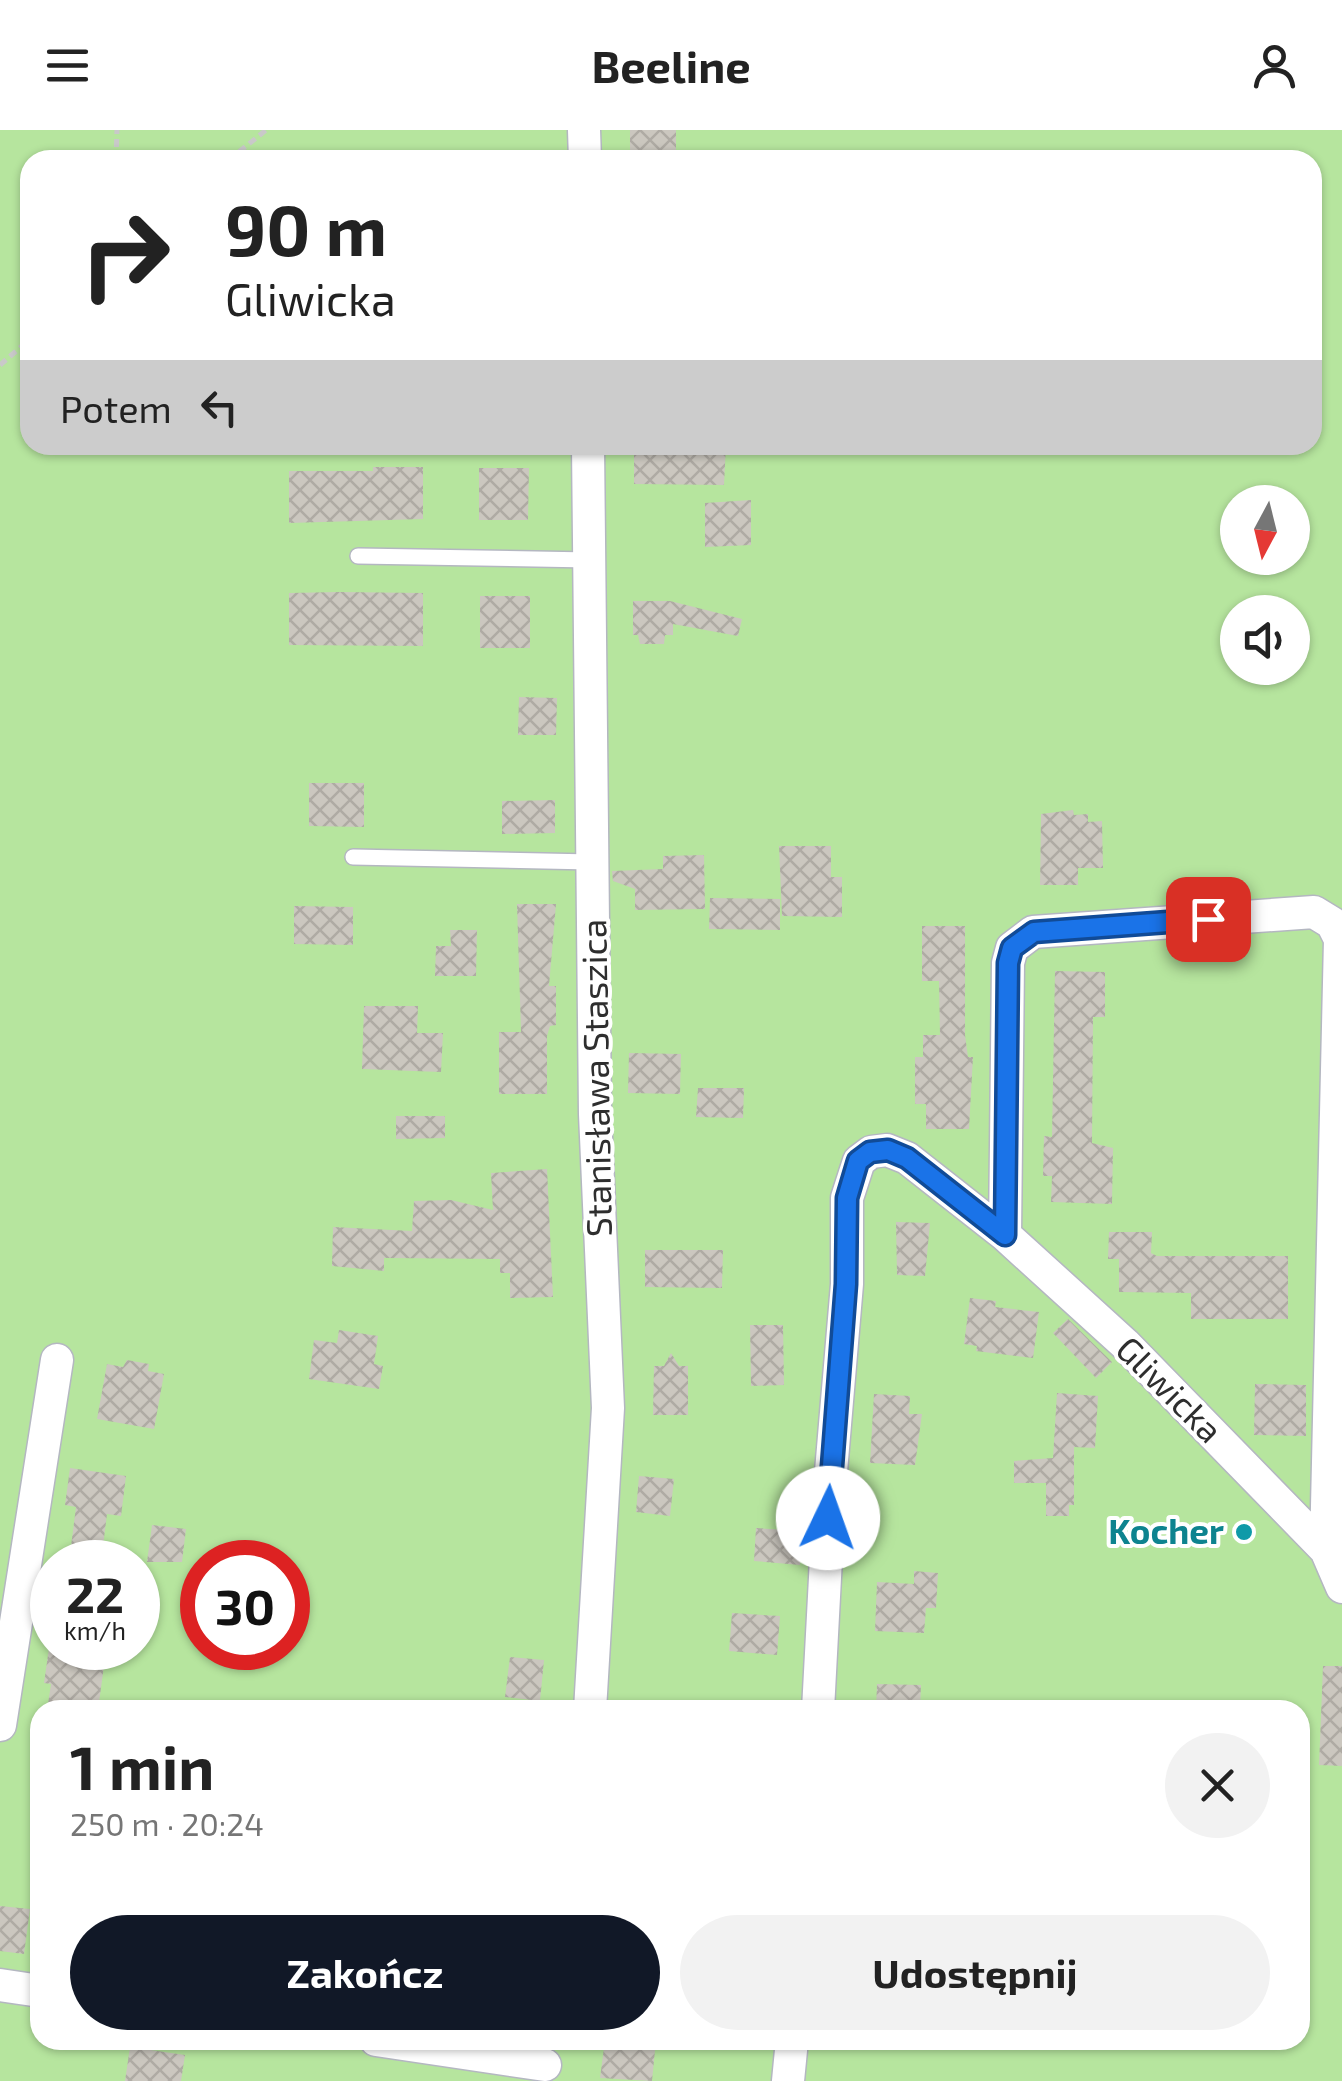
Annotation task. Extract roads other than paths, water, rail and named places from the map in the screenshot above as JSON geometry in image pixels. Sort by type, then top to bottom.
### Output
[{"type":"street","name":"Stanisława Staszica","points":[[588,455],[595,1114],[608,1408],[591,1700]]},
{"type":"street","name":"Gliwicka","points":[[1005,1235],[1008,963],[1012,948],[1034,932],[1052,930],[1314,912],[1332,923],[1340,939],[1326,1550]]},
{"type":"street","name":"Gliwicka","points":[[819,1700],[846,1284],[847,1198],[858,1161],[870,1152],[888,1150],[907,1158],[1005,1235],[1125,1344],[1326,1550],[1342,1587]]},
{"type":"street","points":[[0,1725],[57,1360]]},
{"type":"street","points":[[0,1986],[30,1990]]},
{"type":"street","points":[[453,2050],[545,2062]]},
{"type":"street","points":[[788,2081],[791,2050]]},
{"type":"lane","points":[[358,556],[590,560]]},
{"type":"lane","points":[[353,857],[592,862]]},
{"type":"place","name":"Kocher","points":[[1244,1532]]}]
